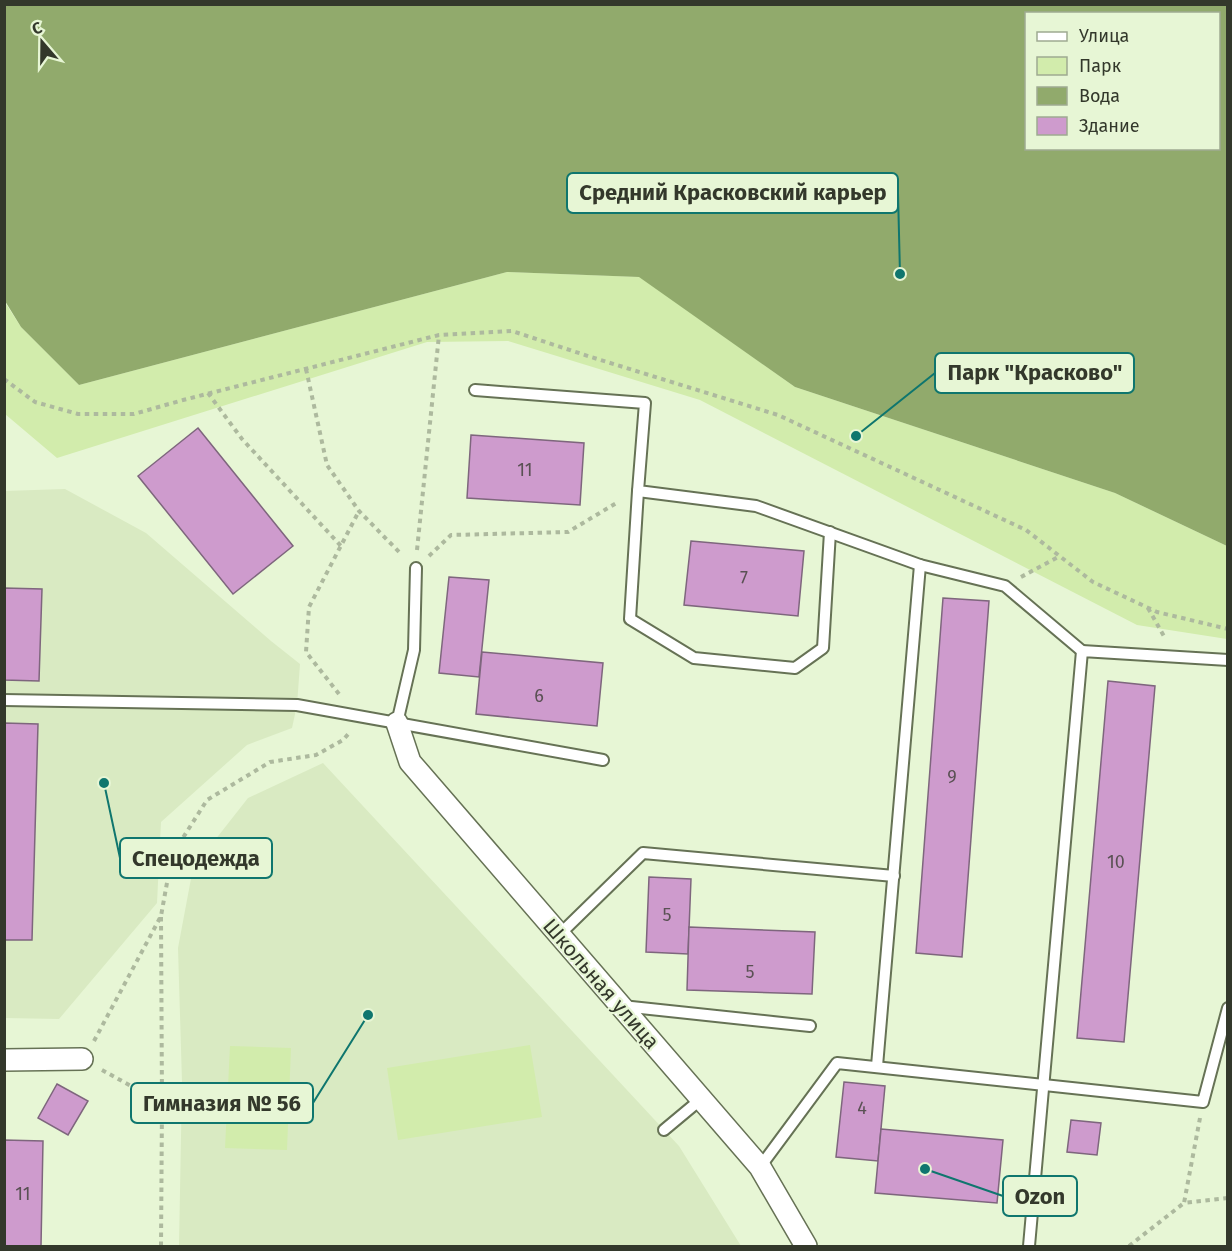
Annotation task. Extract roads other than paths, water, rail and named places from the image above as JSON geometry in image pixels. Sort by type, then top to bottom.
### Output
[{"type":"street","name":"Школьная улица","points":[[397,723],[410,762],[760,1167],[806,1246]]},
{"type":"street","points":[[4,1060],[82,1059]]},
{"type":"lane","points":[[475,390],[645,403],[630,619],[694,658],[795,669],[823,648],[830,532]]},
{"type":"lane","points":[[638,491],[756,506],[920,565],[1005,586],[1082,651],[1227,660]]},
{"type":"lane","points":[[878,1066],[920,565]]},
{"type":"lane","points":[[397,723],[414,650],[416,568]]},
{"type":"lane","points":[[1029,1246],[1082,651]]},
{"type":"lane","points":[[4,700],[297,705],[603,760]]},
{"type":"lane","points":[[559,935],[644,853],[894,876]]},
{"type":"lane","points":[[619,1006],[810,1026]]},
{"type":"lane","points":[[760,1167],[837,1063],[1203,1102],[1227,1008]]},
{"type":"lane","points":[[664,1130],[700,1100]]},
{"type":"water","points":[[4,5],[1227,5],[1227,546],[1115,493],[795,387],[639,277],[507,272],[79,385],[21,327],[5,301]]},
{"type":"place","name":"Средний Красковский карьер","points":[[900,274]]},
{"type":"place","name":"Парк \"Красково\"","points":[[856,436]]},
{"type":"place","name":"Спецодежда","points":[[104,783]]},
{"type":"place","name":"Гимназия № 56","points":[[368,1015]]},
{"type":"place","name":"Ozon","points":[[925,1169]]}]
